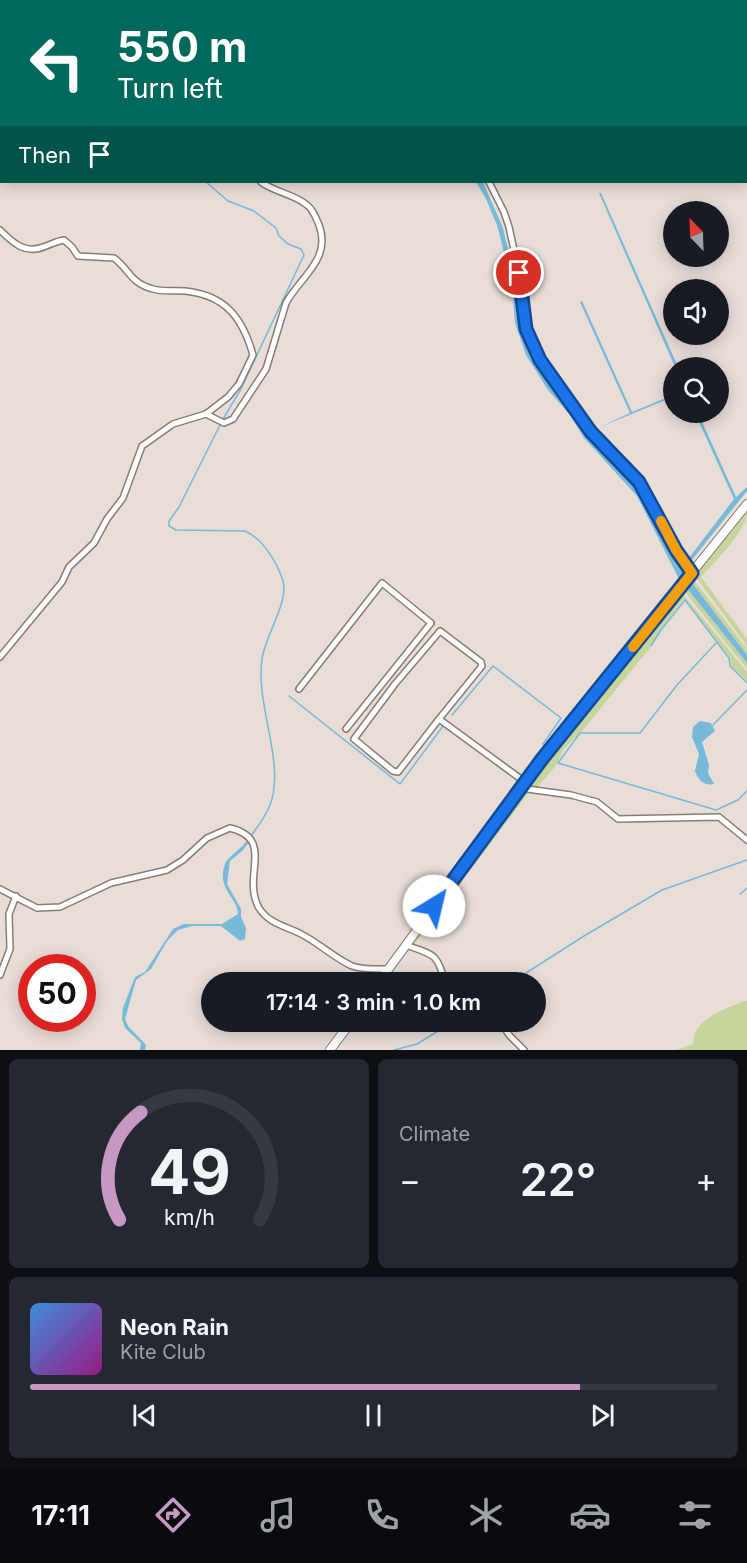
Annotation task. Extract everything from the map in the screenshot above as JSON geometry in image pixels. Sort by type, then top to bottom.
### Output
[{"type":"main road","points":[[386,972],[522,785],[747,504]]},
{"type":"main road","points":[[330,1050],[344,1032]]},
{"type":"street","points":[[206,414],[224,423],[233,419],[266,369],[286,303],[291,294],[313,270],[321,248],[322,233],[310,207],[263,183]]},
{"type":"street","points":[[490,183],[504,212],[519,273],[526,329],[540,360],[591,432],[639,482],[691,575]]},
{"type":"street","points":[[0,230],[12,242],[28,249],[36,250],[64,240],[72,246],[78,256],[114,258],[132,279],[153,289],[188,291],[230,307],[253,356],[235,390],[206,414],[173,424],[148,439],[142,446],[123,498],[107,519],[94,543],[69,567],[62,582],[0,657]]},
{"type":"street","points":[[298,689],[382,583],[431,623],[346,729]]},
{"type":"street","points":[[441,631],[482,664],[396,772],[354,739],[395,684],[441,631]]},
{"type":"street","points":[[418,640],[427,646]]},
{"type":"street","points":[[387,679],[395,684]]},
{"type":"street","points":[[357,716],[365,723]]},
{"type":"street","points":[[439,719],[522,785],[597,802],[618,819],[719,818],[747,840]]},
{"type":"street","points":[[0,889],[37,908],[60,908],[111,883],[167,870],[183,860],[207,838],[230,828],[247,835],[255,843],[252,879],[258,906],[268,918],[278,925],[301,934],[352,965],[388,969]]},
{"type":"street","points":[[0,975],[10,949],[9,914],[16,896]]},
{"type":"street","points":[[406,945],[433,956],[443,972]]},
{"type":"street","points":[[507,1032],[524,1050]]},
{"type":"green space","points":[[747,511],[742,528],[701,577],[747,639],[747,646],[695,576]]},
{"type":"green space","points":[[693,579],[747,649],[747,655],[691,582]]},
{"type":"green space","points":[[687,588],[747,663],[747,669],[685,592]]},
{"type":"green space","points":[[682,593],[747,672],[747,682],[731,665],[730,657],[684,599],[660,630],[649,649],[582,731],[563,750],[557,764],[537,788],[528,787],[527,786]]},
{"type":"green space","points":[[523,791],[530,791],[413,946],[412,945]]},
{"type":"green space","points":[[747,1001],[747,1050],[676,1050],[693,1044],[694,1035],[704,1021]]},
{"type":"water","points":[[477,183],[483,183],[503,228],[516,283],[521,330],[527,349],[549,385],[562,398],[589,437],[636,486],[679,564],[683,566],[683,571],[747,655],[747,663],[678,577],[637,496],[584,438],[570,415],[548,390],[526,355],[515,323],[512,284],[497,225]]},
{"type":"water","points":[[599,193],[601,193],[663,333],[663,340]]},
{"type":"water","points":[[582,301],[632,412],[663,399],[663,401],[600,427],[630,413],[580,302]]},
{"type":"water","points":[[665,345],[668,345],[674,357],[671,357]]},
{"type":"water","points":[[700,423],[703,423],[736,497],[747,487],[747,491],[691,561],[689,558],[734,499]]},
{"type":"water","points":[[700,721],[711,723],[715,731],[702,742],[709,765],[708,773],[714,784],[702,782],[695,771],[699,754],[692,737],[693,727]]},
{"type":"water","points":[[248,839],[251,840],[230,861],[227,884],[241,909],[241,917],[246,928],[245,939],[240,941],[221,926],[192,926],[178,930],[167,941],[151,969],[136,980],[125,1019],[128,1026],[146,1045],[145,1050],[140,1050],[141,1043],[125,1028],[122,1019],[123,1008],[135,977],[145,972],[173,929],[184,924],[222,924],[238,914],[235,903],[225,887],[223,873],[227,861]]},
{"type":"waterway","points":[[207,183],[228,201],[254,211],[276,228],[279,236],[288,244],[301,249],[304,255],[241,389],[223,419]]},
{"type":"waterway","points":[[220,425],[179,507],[169,521],[169,526],[176,530],[245,531],[269,552],[283,581],[283,599],[264,650],[261,677],[273,752],[274,789],[270,805],[251,836]]},
{"type":"waterway","points":[[651,646],[685,600],[729,658],[730,666],[747,683]]},
{"type":"waterway","points":[[716,643],[677,685],[640,733],[580,733],[558,763],[716,810],[738,800],[747,791]]},
{"type":"waterway","points":[[452,715],[493,666],[561,718],[544,745]]},
{"type":"waterway","points":[[713,725],[747,690]]},
{"type":"waterway","points":[[289,696],[400,784],[443,726]]},
{"type":"waterway","points":[[528,972],[662,890],[747,860]]},
{"type":"waterway","points":[[740,894],[747,888]]},
{"type":"waterway","points":[[394,1050],[417,1044],[437,1032]]},
{"type":"slow traffic","points":[[633,647],[692,573],[676,550],[661,521]]},
{"type":"route","points":[[434,906],[542,759],[692,573],[676,550],[639,482],[591,432],[540,360],[526,329],[519,273]]}]
